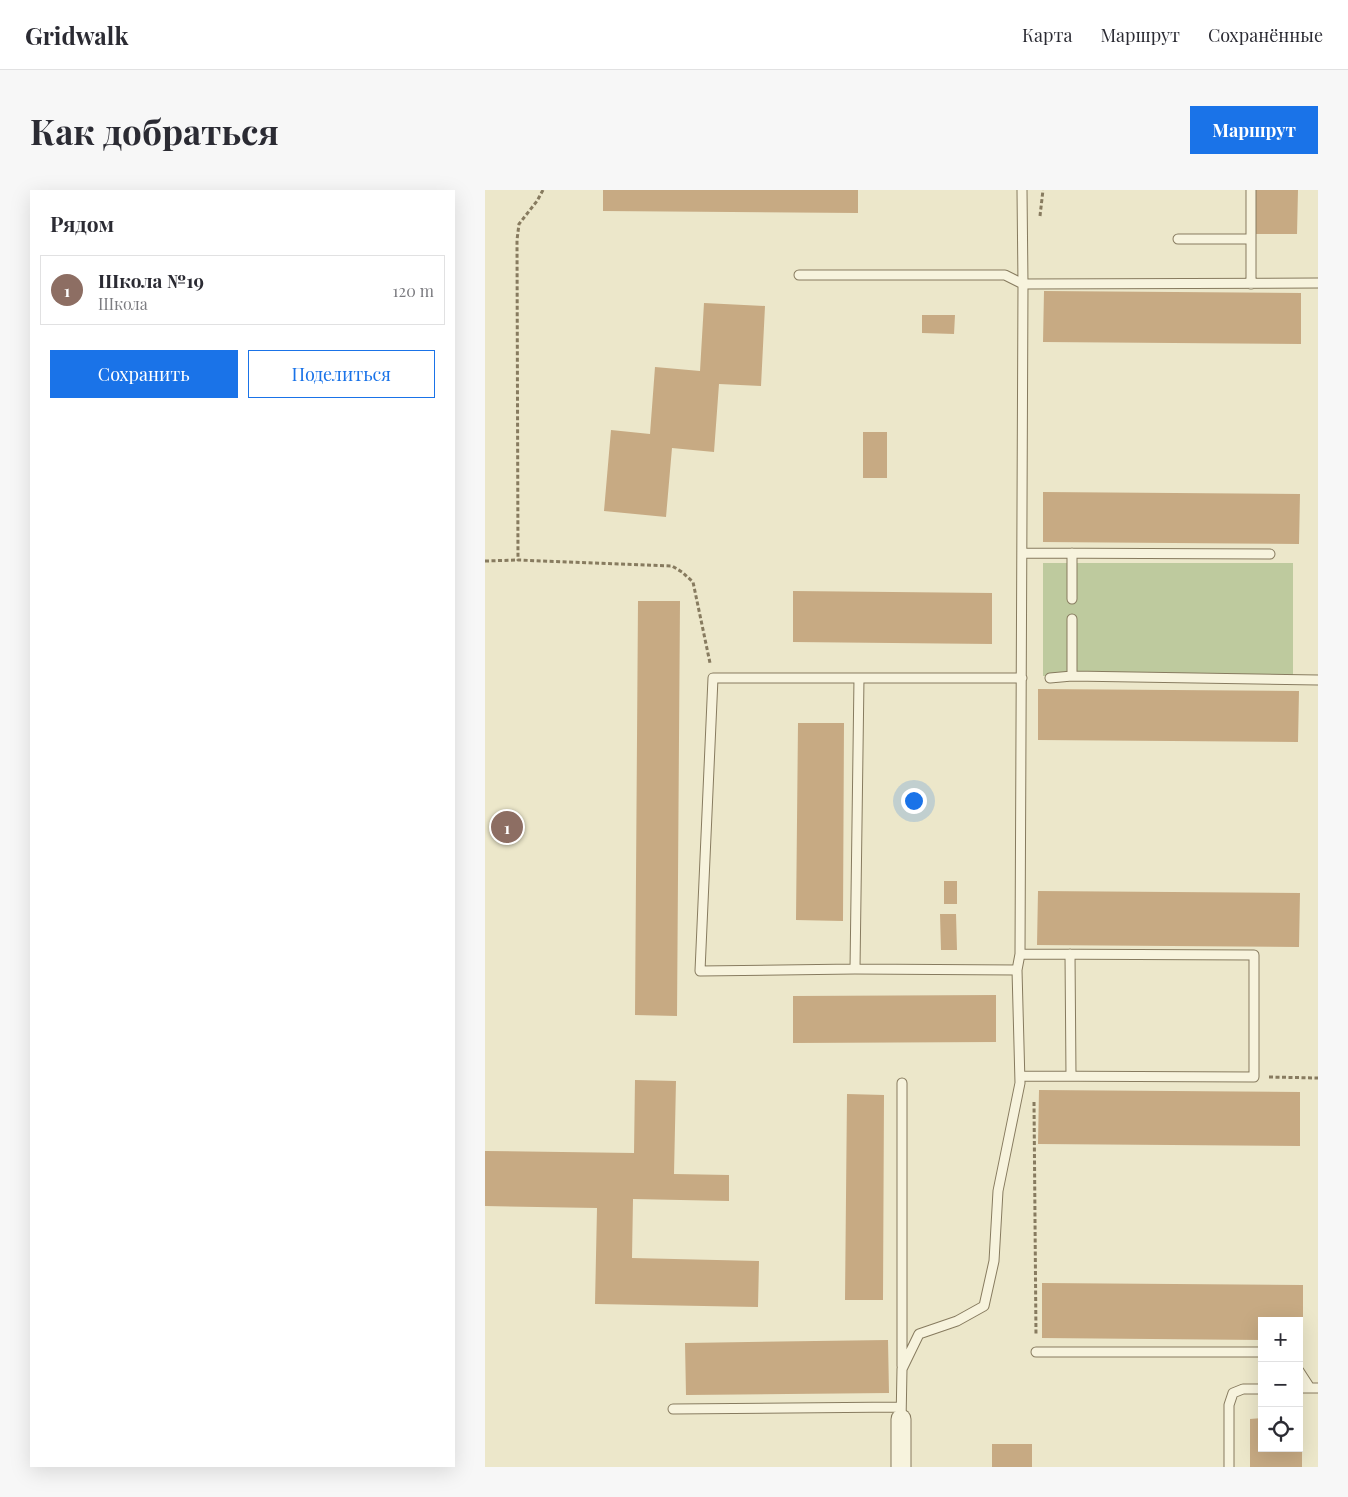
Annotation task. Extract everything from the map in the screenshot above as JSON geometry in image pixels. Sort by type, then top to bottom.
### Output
[{"type":"lane","points":[[902,1369],[919,1334],[957,1321],[984,1306],[994,1261],[998,1191],[1020,1083],[1017,970],[1021,954],[1022,190]]},
{"type":"lane","points":[[1251,190],[1251,284]]},
{"type":"lane","points":[[1178,240],[1251,239]]},
{"type":"lane","points":[[799,275],[1005,274],[1023,284],[1318,283]]},
{"type":"lane","points":[[1022,553],[1270,554]]},
{"type":"lane","points":[[1072,553],[1072,599]]},
{"type":"lane","points":[[1072,619],[1072,676]]},
{"type":"lane","points":[[1050,678],[1072,676],[1318,680]]},
{"type":"lane","points":[[1017,970],[855,969],[700,971],[713,678],[1022,678]]},
{"type":"lane","points":[[855,969],[859,678]]},
{"type":"lane","points":[[1020,1076],[1254,1076],[1254,955],[1021,954]]},
{"type":"lane","points":[[1070,954],[1071,1076]]},
{"type":"lane","points":[[901,1467],[902,1083]]},
{"type":"lane","points":[[1036,1352],[1258,1352]]},
{"type":"lane","points":[[1303,1376],[1314,1388]]},
{"type":"lane","points":[[1229,1467],[1229,1405],[1233,1393],[1243,1389],[1258,1389]]},
{"type":"lane","points":[[673,1409],[901,1407]]},
{"type":"path","points":[[518,560],[517,240],[519,224],[543,190]]},
{"type":"path","points":[[485,561],[518,560],[672,566],[693,582],[713,678]]},
{"type":"path","points":[[1254,1076],[1318,1078]]},
{"type":"green space","points":[[1043,563],[1293,563],[1293,676],[1043,676]]},
{"type":"building","points":[[603,190],[858,190],[858,213],[603,211]]},
{"type":"building","points":[[1254,190],[1298,190],[1297,234],[1253,234]]},
{"type":"building","points":[[1044,291],[1301,293],[1301,344],[1043,342]]},
{"type":"building","points":[[704,303],[765,306],[761,386],[719,384],[714,452],[672,448],[666,517],[604,511],[611,430],[650,434],[655,367],[700,371]]},
{"type":"building","points":[[922,315],[955,315],[954,334],[922,333]]},
{"type":"building","points":[[863,432],[887,432],[887,478],[863,478]]},
{"type":"building","points":[[1043,492],[1300,494],[1299,544],[1043,542]]},
{"type":"building","points":[[793,591],[992,593],[992,644],[793,642]]},
{"type":"building","points":[[638,601],[680,601],[677,1016],[635,1015]]},
{"type":"building","points":[[1038,689],[1299,691],[1298,742],[1038,740]]},
{"type":"building","points":[[798,723],[844,723],[843,921],[796,920]]},
{"type":"building","points":[[944,881],[957,881],[957,904],[944,904]]},
{"type":"building","points":[[1038,891],[1300,893],[1299,947],[1037,945]]},
{"type":"building","points":[[940,914],[956,914],[957,950],[941,950]]},
{"type":"building","points":[[996,995],[996,1042],[793,1043],[793,996]]},
{"type":"building","points":[[635,1080],[676,1081],[674,1174],[729,1175],[729,1201],[633,1199],[632,1258],[759,1261],[758,1307],[595,1304],[597,1208],[485,1206],[485,1151],[634,1153]]},
{"type":"building","points":[[1039,1090],[1300,1092],[1300,1146],[1038,1144]]},
{"type":"building","points":[[847,1094],[884,1095],[883,1300],[845,1300]]},
{"type":"building","points":[[1042,1283],[1303,1285],[1303,1317],[1258,1317],[1258,1340],[1042,1338]]},
{"type":"building","points":[[888,1340],[889,1393],[686,1395],[685,1343]]},
{"type":"building","points":[[1258,1418],[1258,1452],[1302,1452],[1302,1467],[1250,1467],[1250,1419]]},
{"type":"building","points":[[992,1444],[1032,1444],[1032,1467],[992,1467]]},
{"type":"place","name":"Школа №19","points":[[507,827]]}]
